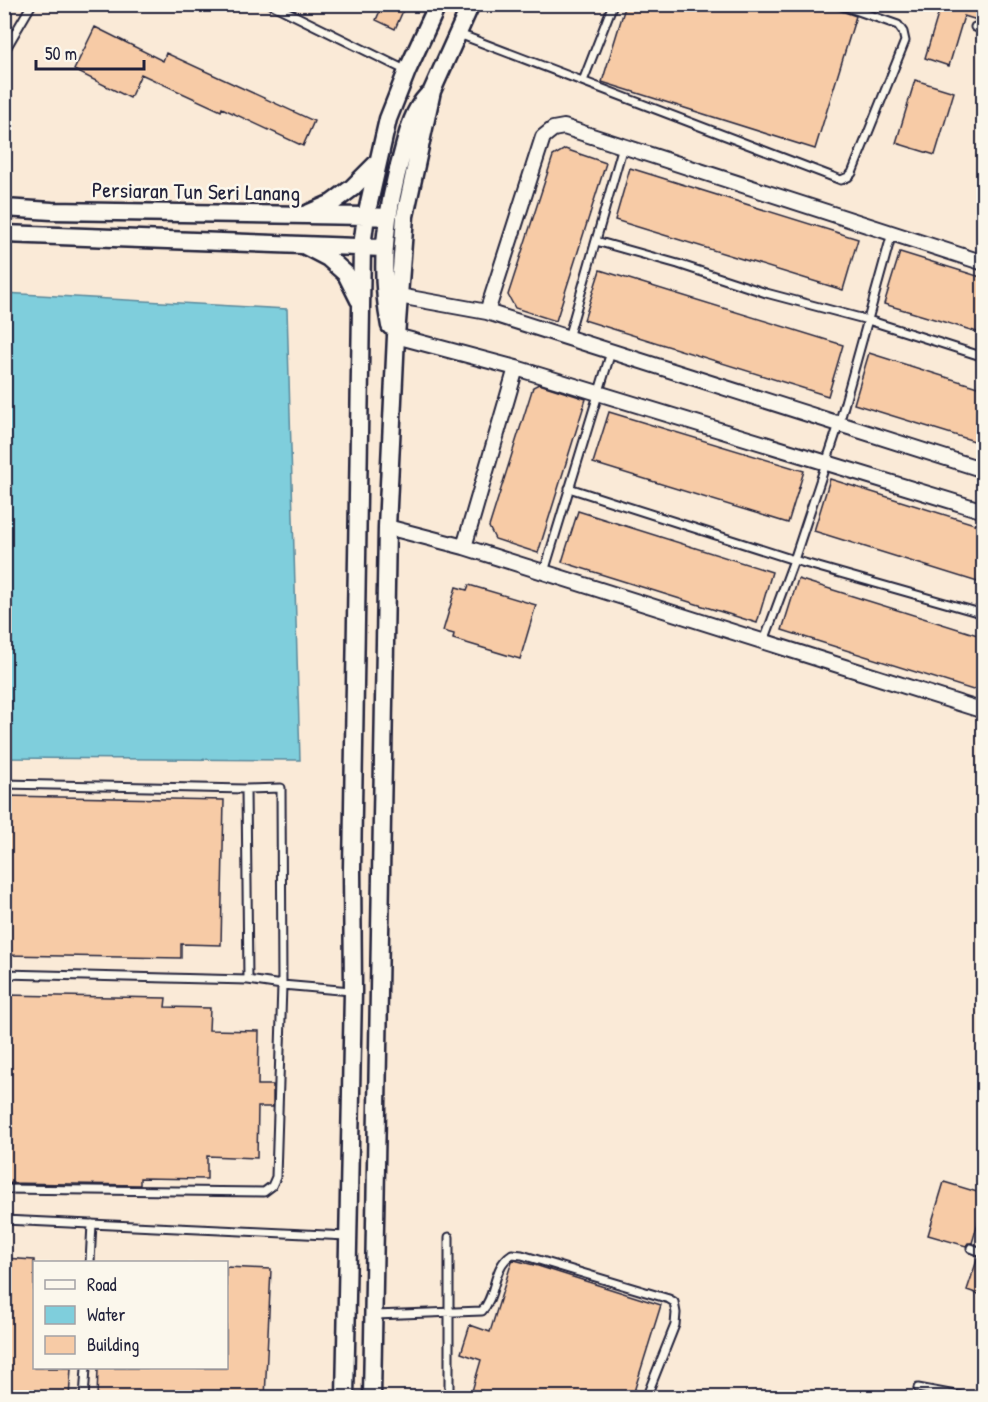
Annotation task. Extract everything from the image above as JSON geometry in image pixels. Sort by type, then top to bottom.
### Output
[{"type":"street","points":[[345,1398],[353,991],[352,870],[362,246],[366,216],[388,119],[438,4]]},
{"type":"street","points":[[372,1398],[387,527],[395,343],[405,216],[432,91],[471,4]]},
{"type":"street","points":[[395,343],[386,308],[384,248],[387,217],[410,123],[422,102],[432,91]]},
{"type":"street","points":[[486,312],[543,137],[552,129],[564,127],[984,263]]},
{"type":"street","points":[[306,215],[332,203],[352,188],[378,163]]},
{"type":"street","name":"Persiaran Tun Seri Lanang","points":[[4,208],[52,211],[387,217]]},
{"type":"street","points":[[4,234],[384,248]]},
{"type":"street","points":[[301,244],[328,258],[346,274],[361,304]]},
{"type":"street","points":[[399,296],[486,312],[984,470]]},
{"type":"street","points":[[395,343],[516,368],[984,511]]},
{"type":"street","points":[[464,547],[516,368]]},
{"type":"street","points":[[387,527],[464,547],[984,711]]},
{"type":"street","points":[[352,870],[381,871]]},
{"type":"lane","points":[[4,52],[32,4]]},
{"type":"lane","points":[[271,4],[407,71]]},
{"type":"lane","points":[[583,81],[613,4]]},
{"type":"lane","points":[[457,33],[841,180],[852,173],[905,41],[898,25],[838,4]]},
{"type":"lane","points":[[975,27],[984,30]]},
{"type":"lane","points":[[568,338],[622,146]]},
{"type":"lane","points":[[764,641],[827,463],[892,233]]},
{"type":"lane","points":[[596,241],[678,264],[766,293],[868,320],[984,357]]},
{"type":"lane","points":[[544,572],[611,352]]},
{"type":"lane","points":[[569,488],[794,560],[984,614]]},
{"type":"lane","points":[[4,784],[281,789],[282,985],[276,1177],[272,1186],[264,1192],[4,1189]]},
{"type":"lane","points":[[246,789],[248,980]]},
{"type":"lane","points":[[4,974],[248,980],[353,991]]},
{"type":"lane","points":[[4,1220],[347,1236]]},
{"type":"lane","points":[[90,1261],[92,1224]]},
{"type":"lane","points":[[449,1237],[449,1398]]},
{"type":"lane","points":[[971,1248],[984,1252]]},
{"type":"lane","points":[[373,1315],[482,1311],[488,1305],[500,1265],[512,1254],[669,1299],[674,1302],[675,1325],[646,1398]]},
{"type":"lane","points":[[84,1398],[86,1369]]},
{"type":"lane","points":[[918,1389],[971,1398]]},
{"type":"shaded area","points":[[5,5],[983,5],[983,1397],[5,1398]]},
{"type":"water","points":[[4,293],[287,309],[300,760],[5,758]]},
{"type":"building","points":[[383,4],[406,4],[395,29],[376,20]]},
{"type":"building","points":[[626,4],[832,4],[836,9],[856,16],[815,149],[602,82]]},
{"type":"building","points":[[937,4],[984,4],[984,22],[964,16],[949,66],[925,58],[940,8]]},
{"type":"building","points":[[95,27],[163,61],[166,53],[314,121],[303,146],[222,108],[221,111],[141,74],[130,98],[74,70]]},
{"type":"building","points":[[915,80],[954,92],[935,155],[896,143]]},
{"type":"building","points":[[565,149],[606,163],[556,321],[515,308],[508,295],[553,156]]},
{"type":"building","points":[[630,168],[858,239],[843,290],[615,220]]},
{"type":"building","points":[[900,252],[984,278],[984,334],[884,304]]},
{"type":"building","points":[[600,270],[843,345],[828,396],[584,320]]},
{"type":"building","points":[[869,353],[984,389],[984,444],[854,404]]},
{"type":"building","points":[[539,384],[586,399],[538,553],[495,539],[489,527],[533,387]]},
{"type":"building","points":[[609,412],[804,471],[788,523],[593,463]]},
{"type":"building","points":[[830,479],[984,527],[984,584],[814,531]]},
{"type":"building","points":[[578,511],[772,572],[757,623],[562,562]]},
{"type":"building","points":[[798,579],[984,637],[984,674],[980,686],[973,690],[782,630]]},
{"type":"building","points":[[469,585],[536,605],[520,659],[453,639],[454,634],[443,631],[456,587],[467,590]]},
{"type":"building","points":[[4,796],[224,800],[221,945],[181,944],[181,958],[4,955]]},
{"type":"building","points":[[4,995],[166,998],[165,1007],[210,1008],[209,1030],[259,1031],[258,1085],[273,1085],[273,1107],[258,1107],[257,1158],[207,1156],[207,1179],[140,1178],[140,1185],[4,1183]]},
{"type":"building","points":[[944,1182],[984,1194],[984,1203],[972,1243],[966,1246],[928,1235]]},
{"type":"building","points":[[978,1257],[984,1258],[984,1296],[967,1290]]},
{"type":"building","points":[[4,1258],[34,1260],[33,1369],[71,1369],[69,1398],[4,1398]]},
{"type":"building","points":[[514,1260],[661,1305],[632,1398],[470,1398],[481,1360],[461,1353],[470,1325],[490,1332]]},
{"type":"building","points":[[228,1267],[271,1269],[265,1398],[97,1398],[98,1369],[228,1369]]}]
